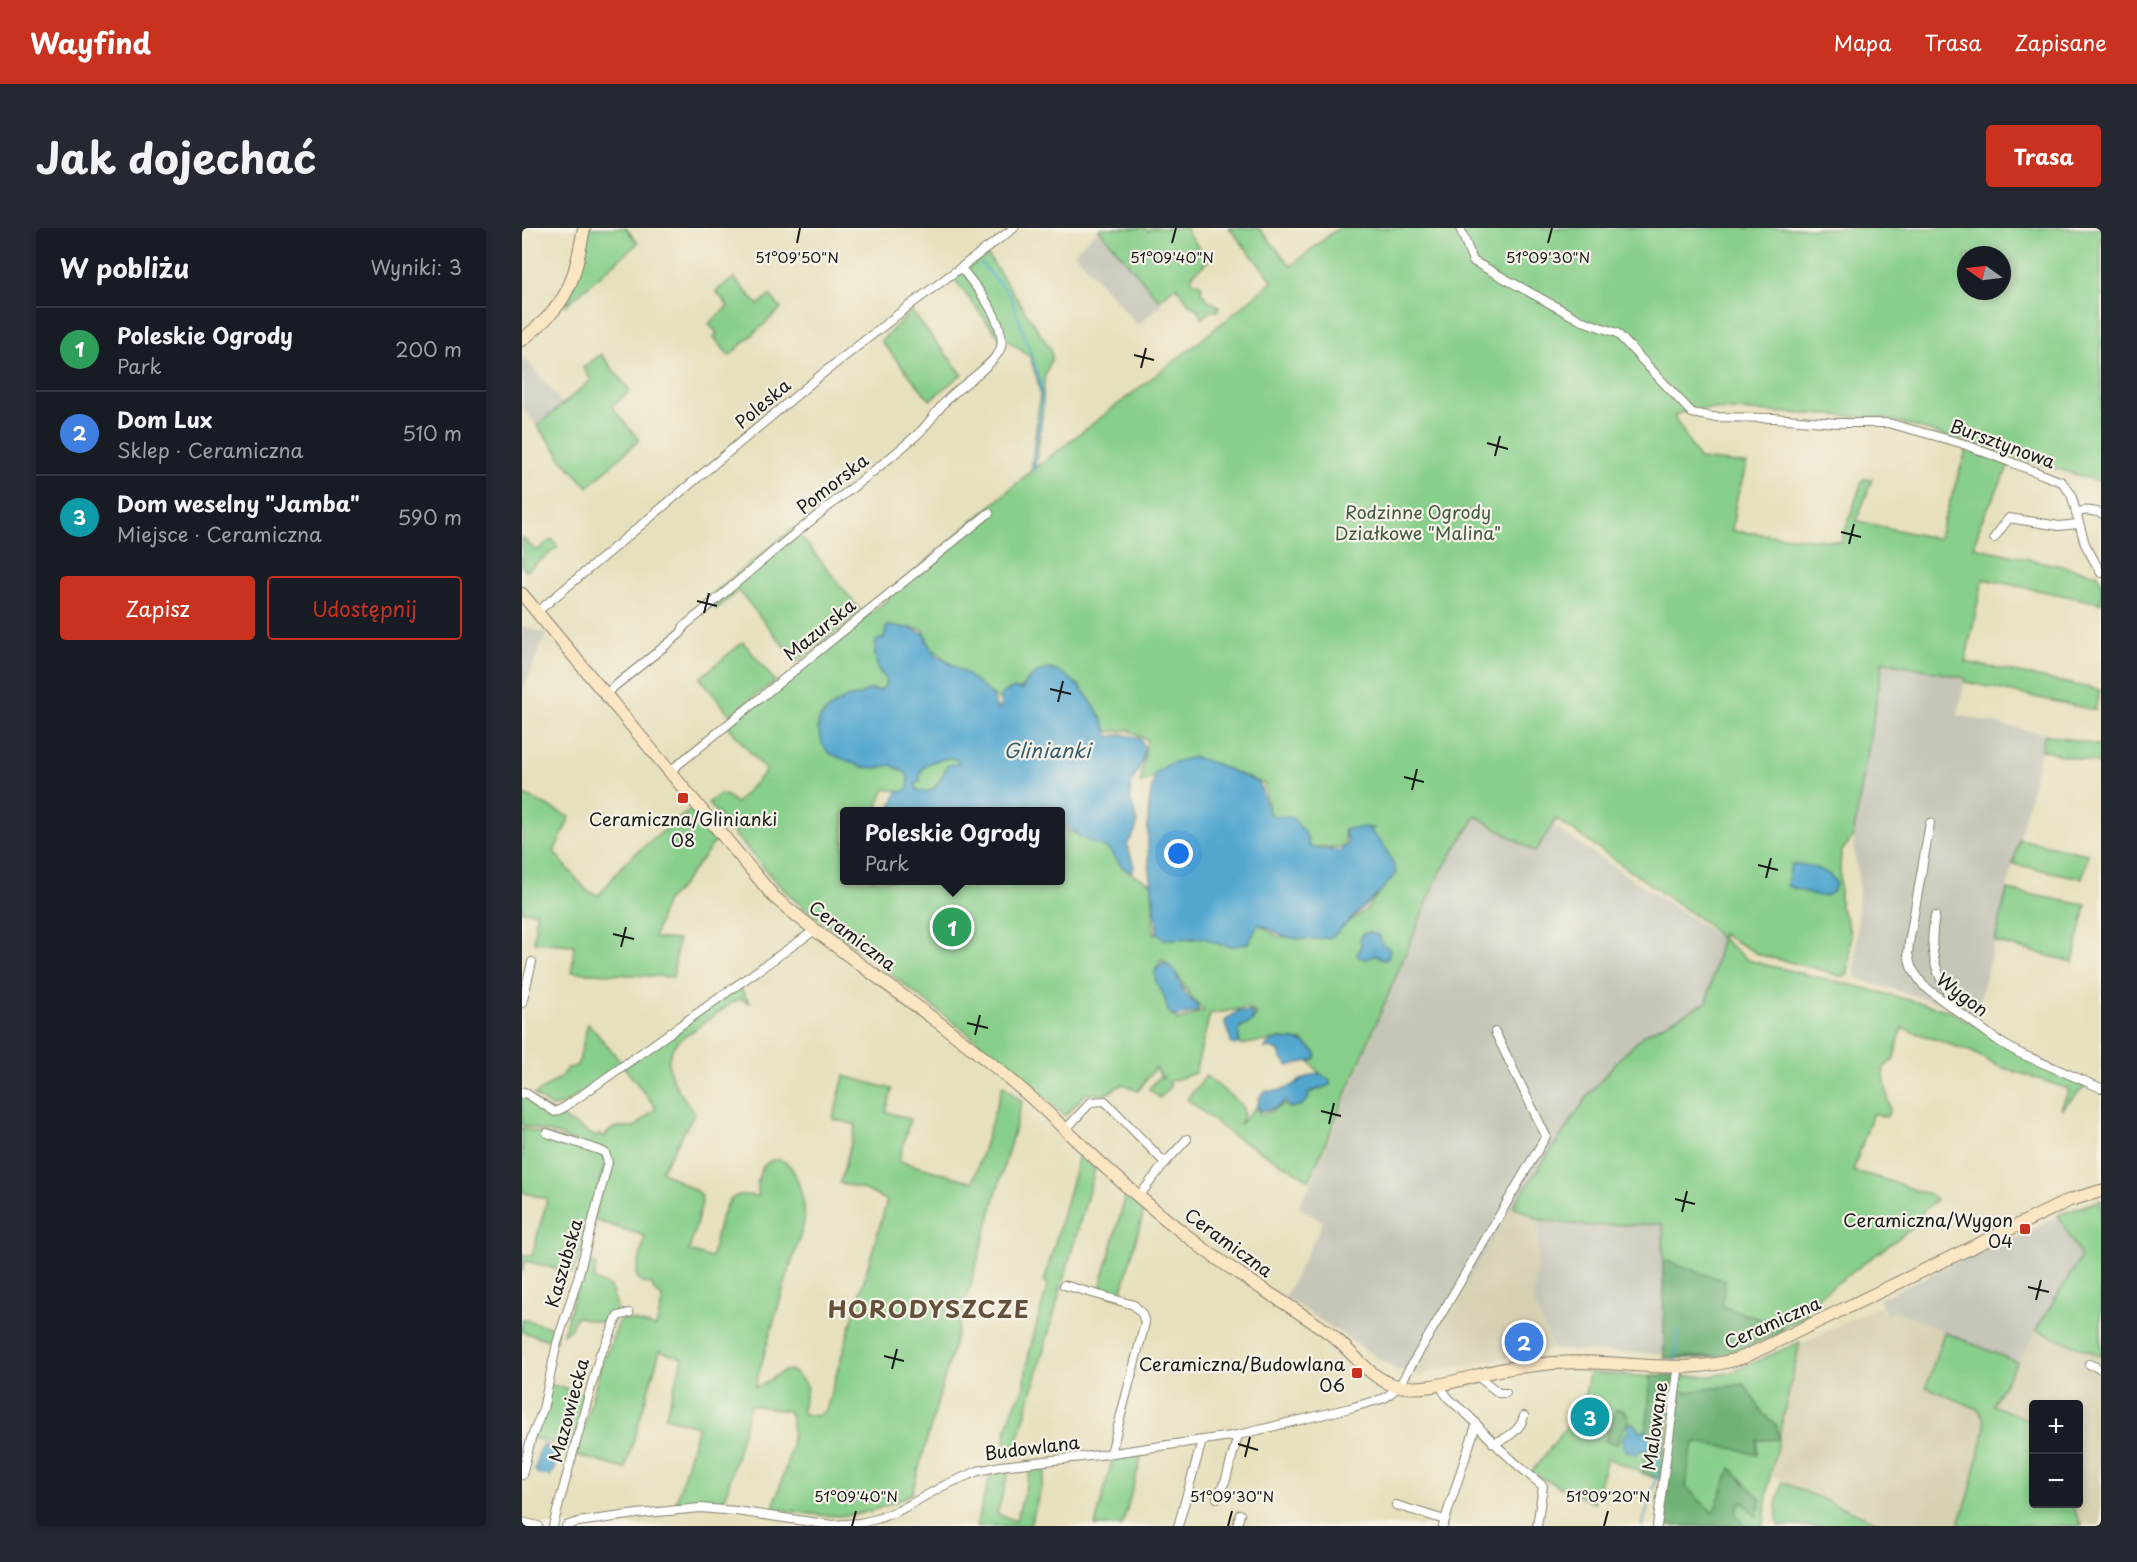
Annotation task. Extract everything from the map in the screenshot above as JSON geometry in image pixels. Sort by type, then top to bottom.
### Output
[{"type":"street","points":[[522,340],[548,319],[563,299],[573,276],[584,228]]},
{"type":"street","name":"Poleska","points":[[537,612],[822,374],[910,304],[1014,228]]},
{"type":"street","name":"Bursztynowa","points":[[1460,228],[1473,261],[1580,320],[1617,333],[1692,413],[1712,417],[1888,423],[1960,443],[2058,480],[2069,489],[2085,544],[2101,573]]},
{"type":"street","name":"Pomorska","points":[[605,694],[681,633],[684,626],[807,524],[892,457],[922,430],[950,396],[997,357],[1002,339],[996,320],[983,297],[961,268]]},
{"type":"street","points":[[2076,514],[2086,510],[2101,513]]},
{"type":"street","name":"Mazurska","points":[[670,771],[989,513]]},
{"type":"street","points":[[1994,537],[2009,518],[2059,526],[2078,524]]},
{"type":"street","name":"Ceramiczna","points":[[522,594],[774,897],[974,1048],[1139,1196],[1197,1244],[1331,1335],[1378,1377],[1387,1382],[1416,1388],[1503,1370],[1549,1364],[1581,1362],[1675,1366],[1713,1365],[1744,1357],[2070,1200],[2101,1191]]},
{"type":"street","name":"Wygon","points":[[1930,823],[1908,954],[1911,967],[1923,985],[2000,1042],[2019,1053],[2101,1088]]},
{"type":"street","points":[[1935,916],[1932,932],[1934,962],[1940,980],[1958,1011]]},
{"type":"street","points":[[523,1092],[555,1112],[565,1107],[815,930]]},
{"type":"street","points":[[522,1003],[532,962]]},
{"type":"street","points":[[1399,1386],[1546,1136],[1495,1032]]},
{"type":"street","points":[[1065,1130],[1091,1102],[1105,1101],[1165,1163]]},
{"type":"street","name":"Kaszubska","points":[[522,1475],[531,1439],[543,1409],[557,1342],[576,1286],[608,1162],[605,1153],[599,1150],[547,1133]]},
{"type":"street","points":[[1139,1196],[1187,1139]]},
{"type":"street","points":[[1064,1285],[1134,1305],[1142,1314],[1145,1323],[1111,1454]]},
{"type":"street","name":"Mazowiecka","points":[[553,1526],[600,1354],[605,1349],[618,1316],[629,1313]]},
{"type":"street","points":[[2089,1364],[2101,1369]]},
{"type":"street","name":"Malowane","points":[[1657,1526],[1678,1372],[1675,1366]]},
{"type":"street","points":[[1476,1375],[1498,1393],[1506,1393]]},
{"type":"street","points":[[1440,1383],[1444,1394],[1493,1443],[1543,1486],[1537,1526]]},
{"type":"street","name":"Budowlana","points":[[566,1526],[637,1514],[700,1508],[832,1525],[860,1523],[900,1510],[945,1485],[978,1471],[1238,1435],[1384,1398],[1399,1386]]},
{"type":"street","points":[[1493,1443],[1511,1435],[1523,1421],[1524,1416]]},
{"type":"street","points":[[1396,1505],[1444,1523],[1476,1425]]},
{"type":"street","points":[[1217,1498],[1226,1479],[1238,1435]]},
{"type":"street","points":[[1178,1526],[1203,1441]]},
{"type":"street","points":[[1236,1526],[1240,1514]]},
{"type":"street","points":[[522,1522],[538,1526]]},
{"type":"shaded area","points":[[1099,229],[1162,304],[1138,325],[1074,253]]},
{"type":"shaded area","points":[[522,355],[563,404],[537,426],[522,407]]},
{"type":"shaded area","points":[[522,625],[546,634],[522,692]]},
{"type":"shaded area","points":[[1883,661],[1965,678],[1958,715],[2045,734],[1976,1017],[1967,1011],[1864,981],[1855,976],[1859,887],[1853,837]]},
{"type":"shaded area","points":[[1476,816],[1535,851],[1556,819],[1556,827],[1570,838],[1721,938],[1708,1002],[1670,1021],[1590,1093],[1513,1206],[1411,1373],[1395,1369],[1285,1297],[1323,1222],[1298,1207],[1312,1182],[1439,874]]},
{"type":"shaded area","points":[[1513,1206],[1538,1219],[1539,1241],[1533,1299],[1553,1350],[1430,1371],[1419,1377],[1411,1373]]},
{"type":"shaded area","points":[[2058,1215],[2081,1257],[2018,1362],[1896,1311],[1886,1315],[1879,1299],[1975,1253],[2021,1237]]},
{"type":"shaded area","points":[[1538,1219],[1586,1226],[1663,1224],[1663,1354],[1553,1350],[1533,1299],[1539,1241]]},
{"type":"shaded area","points":[[1880,1305],[1883,1313],[1900,1306],[1946,1325],[1925,1388],[1978,1410],[1983,1417],[1985,1429],[1960,1526],[1895,1526],[1772,1476],[1799,1351],[1803,1343]]},
{"type":"shaded area","points":[[2036,1330],[2101,1356],[2101,1495],[2095,1511],[2101,1499],[2101,1526],[2082,1526],[2073,1508],[2083,1508],[2083,1400],[2029,1400],[2029,1420],[1993,1405]]},
{"type":"green space","points":[[587,228],[626,228],[638,243],[565,306],[574,286]]},
{"type":"green space","points":[[1100,228],[1145,228],[1148,231],[1151,228],[1187,228],[1189,235],[1209,260],[1192,275],[1192,280],[1202,286],[1201,292],[1209,301],[1216,304],[1218,311],[1211,311],[1202,318],[1176,286],[1159,300]]},
{"type":"green space","name":"Rodzinne Ogrody Działkowe \"Malina\"","points":[[1229,228],[1259,228],[1291,266],[1338,228],[2101,228],[2101,482],[1885,418],[1692,408],[1674,416],[1699,459],[1747,464],[1736,501],[1732,531],[1841,542],[1863,479],[1872,479],[1857,521],[1938,539],[1967,448],[2010,464],[1981,522],[1974,547],[2097,574],[2101,581],[2101,603],[1983,579],[1965,662],[2100,690],[2095,710],[1965,682],[1965,678],[1883,661],[1853,837],[1841,852],[1840,907],[1851,936],[1847,976],[1838,976],[1760,955],[1722,934],[1721,938],[1748,960],[1950,1011],[2086,1086],[2061,1109],[2069,1089],[1998,1066],[1972,1052],[1902,1028],[1893,1061],[1883,1069],[1890,1111],[1886,1117],[1873,1113],[1853,1171],[1934,1197],[1936,1200],[1922,1212],[1923,1220],[1810,1303],[1807,1315],[1767,1338],[1735,1352],[1711,1358],[1664,1358],[1663,1224],[1586,1226],[1538,1219],[1513,1206],[1590,1093],[1619,1059],[1645,1034],[1707,1002],[1721,939],[1708,925],[1556,819],[1535,852],[1476,816],[1439,874],[1310,1180],[1230,1134],[1187,1099],[1206,1076],[1242,1105],[1244,1115],[1239,1125],[1257,1106],[1261,1115],[1284,1105],[1290,1108],[1309,1098],[1307,1094],[1330,1085],[1310,1062],[1316,1055],[1303,1041],[1278,1039],[1240,1045],[1238,1030],[1253,1021],[1257,1013],[1246,1008],[1210,1014],[1195,1073],[1168,1082],[1171,1085],[1160,1098],[1149,1089],[1160,1076],[1164,1079],[1155,1068],[1138,1091],[1123,1084],[1106,1094],[1085,1094],[1065,1116],[979,1042],[799,904],[776,882],[708,803],[720,794],[736,803],[766,771],[728,726],[888,601],[889,594],[1031,471],[1040,394],[1030,357],[1006,339],[1002,341],[954,279],[987,254],[1050,348],[1052,357],[1044,379],[1042,417],[1035,468],[1199,342],[1273,281]],"holes":[[[887,626],[923,629],[931,648],[1000,701],[1051,669],[1079,685],[1108,732],[1129,730],[1147,740],[1140,784],[1195,757],[1264,784],[1270,815],[1310,847],[1345,847],[1344,829],[1374,828],[1370,831],[1387,850],[1395,871],[1367,909],[1327,938],[1278,937],[1257,923],[1204,938],[1192,939],[1154,933],[1152,884],[1129,872],[1113,851],[1065,829],[1065,885],[840,885],[840,807],[878,807],[885,789],[902,792],[908,788],[909,781],[906,773],[891,765],[877,768],[829,753],[818,729],[819,720],[829,709],[849,697],[859,696],[873,689],[880,691],[885,686],[886,678],[878,670],[875,653],[885,638]],[[1162,959],[1176,973],[1191,997],[1204,1011],[1177,1021],[1155,971]]]},
{"type":"green space","points":[[734,278],[758,305],[770,295],[781,309],[729,356],[714,337],[717,333],[709,324],[728,306],[716,291]]},
{"type":"green space","points":[[911,311],[962,374],[930,400],[881,341]]},
{"type":"green space","points":[[601,354],[630,391],[612,407],[639,440],[588,487],[560,457],[537,426],[591,380],[583,368]]},
{"type":"green space","points":[[794,528],[862,612],[797,662],[739,591],[716,609],[707,598]]},
{"type":"green space","points":[[522,537],[536,551],[552,539],[558,547],[526,571],[522,566]]},
{"type":"green space","points":[[743,642],[775,681],[730,715],[700,678]]},
{"type":"green space","points":[[2045,734],[2101,746],[2101,764],[2041,750]]},
{"type":"green space","points":[[951,758],[957,760],[959,764],[945,769],[941,780],[930,790],[926,792],[917,790],[915,784],[918,783],[924,767],[933,762]]},
{"type":"green space","points":[[522,794],[570,817],[554,852],[587,891],[599,895],[627,860],[692,808],[717,839],[679,889],[665,902],[654,938],[678,940],[673,977],[572,972],[574,945],[534,942],[536,912],[522,911]]},
{"type":"green space","points":[[2019,839],[2088,854],[2082,878],[2013,864]]},
{"type":"green space","points":[[2007,890],[2086,905],[2073,962],[1995,942]]},
{"type":"green space","points":[[738,985],[750,1003],[741,999],[733,1002],[677,1042],[671,1051],[669,1061],[672,1079],[695,1113],[661,1171],[701,1194],[702,1203],[689,1251],[711,1258],[727,1204],[739,1195],[759,1196],[760,1173],[770,1161],[785,1162],[792,1168],[802,1194],[804,1220],[755,1387],[787,1370],[793,1372],[807,1387],[802,1410],[804,1414],[817,1416],[826,1410],[887,1201],[865,1190],[840,1183],[856,1125],[833,1119],[844,1076],[892,1089],[886,1112],[910,1119],[899,1161],[973,1182],[1003,1085],[1022,1102],[912,1493],[893,1503],[860,1514],[828,1516],[773,1508],[788,1459],[793,1432],[792,1421],[788,1411],[750,1405],[724,1502],[676,1503],[698,1426],[665,1417],[683,1358],[660,1351],[625,1469],[576,1455],[603,1358],[608,1351],[619,1321],[627,1319],[656,1327],[663,1298],[654,1291],[652,1284],[641,1283],[636,1275],[645,1236],[594,1220],[607,1152],[522,1125],[522,1098],[528,1098],[594,1136],[599,1134],[604,1137],[618,1127],[635,1127],[656,1108],[624,1067]]},
{"type":"green space","points":[[588,1023],[623,1064],[562,1105],[552,1107],[534,1095],[560,1078],[567,1068],[575,1067],[579,1061]]},
{"type":"green space","points":[[522,1128],[594,1149],[603,1155],[605,1160],[580,1257],[572,1273],[526,1261],[522,1273],[522,1254],[532,1256],[547,1199],[522,1192]]},
{"type":"green space","points":[[1079,1156],[1095,1169],[1014,1455],[1003,1457],[1006,1431],[1013,1409],[1024,1387],[1029,1353],[1048,1283],[1044,1282]]},
{"type":"green space","points":[[1126,1195],[1144,1210],[1120,1298],[1099,1292]]},
{"type":"green space","points":[[2101,1200],[2101,1356],[2036,1330],[2081,1257],[2058,1215]]},
{"type":"green space","points":[[585,1257],[596,1265],[594,1280],[610,1287],[617,1311],[609,1327],[600,1322],[578,1317],[575,1318],[570,1330],[563,1334]]},
{"type":"green space","points":[[1663,1260],[1725,1281],[1722,1306],[1780,1326],[1783,1332],[1724,1356],[1664,1358]]},
{"type":"green space","points":[[522,1319],[557,1329],[556,1342],[522,1332]]},
{"type":"green space","points":[[1944,1332],[2017,1362],[1992,1405],[2029,1420],[2029,1508],[2073,1508],[2082,1526],[1958,1526],[1969,1495],[1985,1429],[1983,1417],[1978,1409],[1926,1387]]},
{"type":"green space","points":[[1800,1342],[1768,1486],[1764,1526],[1662,1526],[1682,1376],[1712,1376],[1732,1372]]},
{"type":"green space","points":[[1589,1373],[1670,1378],[1656,1479],[1607,1458],[1594,1503],[1531,1473],[1583,1405]]},
{"type":"green space","points":[[1651,1375],[1675,1375],[1661,1479],[1643,1473]]},
{"type":"green space","points":[[1744,1384],[1763,1413],[1776,1425],[1779,1439],[1757,1440],[1757,1455],[1695,1442],[1690,1455],[1686,1487],[1713,1513],[1731,1468],[1761,1500],[1756,1516],[1742,1501],[1735,1512],[1745,1526],[1663,1526],[1662,1507],[1678,1391],[1686,1392]]},
{"type":"green space","points":[[552,1385],[587,1394],[572,1448],[533,1438]]},
{"type":"green space","points":[[1616,1409],[1626,1411],[1629,1422],[1622,1431],[1617,1444],[1605,1441]]},
{"type":"green space","points":[[1142,1455],[1122,1526],[1095,1526],[1112,1460]]},
{"type":"green space","points":[[1047,1467],[1030,1526],[976,1526],[991,1473],[1009,1471],[997,1514],[1016,1521],[1031,1468]]},
{"type":"green space","points":[[1782,1482],[1888,1526],[1778,1526],[1776,1506]]},
{"type":"water","name":"Glinianki","points":[[887,626],[908,628],[924,633],[927,642],[937,656],[967,674],[986,690],[993,697],[997,709],[1000,709],[1001,694],[1014,688],[1022,690],[1028,680],[1037,673],[1048,670],[1059,672],[1071,679],[1082,690],[1100,715],[1109,737],[1122,734],[1139,738],[1143,744],[1144,756],[1133,780],[1130,795],[1137,820],[1134,835],[1127,844],[1134,866],[1133,870],[1129,872],[1106,848],[1084,839],[1065,825],[1065,807],[891,807],[898,791],[902,792],[908,788],[909,781],[906,773],[891,765],[877,768],[862,767],[829,753],[823,745],[818,729],[819,720],[829,709],[849,697],[859,696],[868,690],[880,691],[885,686],[886,679],[876,662],[876,641],[884,638]],"holes":[[[951,758],[957,760],[959,764],[948,765],[936,787],[927,792],[917,790],[915,784],[920,782],[922,770],[929,763]]]},
{"type":"water","points":[[1194,757],[1214,763],[1259,783],[1270,815],[1293,818],[1305,833],[1310,847],[1339,851],[1348,844],[1344,829],[1367,827],[1385,848],[1396,873],[1382,890],[1332,937],[1291,938],[1258,924],[1248,943],[1234,946],[1221,945],[1204,938],[1164,939],[1157,933],[1150,873],[1148,815],[1152,786],[1156,772],[1171,763]]},
{"type":"water","points":[[1791,864],[1810,866],[1828,874],[1836,883],[1834,890],[1829,895],[1823,896],[1787,886]]},
{"type":"water","points":[[1369,932],[1379,935],[1382,944],[1390,949],[1388,959],[1384,960],[1375,955],[1364,959],[1357,955],[1361,944],[1360,939],[1363,934]]},
{"type":"water","points":[[1163,963],[1174,972],[1185,993],[1199,1011],[1174,1017],[1168,1011],[1165,997],[1155,978],[1155,971]]},
{"type":"water","points":[[1238,1011],[1251,1012],[1254,1016],[1250,1023],[1239,1027],[1239,1043],[1235,1045],[1231,1044],[1225,1021]]},
{"type":"water","points":[[1278,1039],[1304,1043],[1317,1055],[1315,1059],[1289,1066],[1276,1050],[1265,1049],[1267,1044]]},
{"type":"water","points":[[1318,1073],[1330,1080],[1330,1085],[1307,1094],[1309,1098],[1302,1105],[1290,1108],[1285,1102],[1275,1108],[1260,1111],[1258,1100],[1265,1091],[1288,1088]]},
{"type":"water","points":[[1632,1423],[1639,1432],[1646,1430],[1652,1438],[1652,1447],[1649,1450],[1642,1450],[1636,1454],[1625,1450],[1623,1438],[1628,1432],[1627,1426]]},
{"type":"water","points":[[543,1445],[552,1447],[558,1453],[554,1470],[550,1476],[538,1474],[535,1470],[539,1450]]},
{"type":"waterway","points":[[981,263],[1009,294],[1040,381],[1042,404],[1033,470]]},
{"type":"waterway","points":[[1675,1362],[1678,1330]]},
{"type":"waterway","points":[[1642,1526],[1655,1483],[1672,1388]]},
{"type":"place","name":"Ceramiczna/Glinianki 08","points":[[683,798]]},
{"type":"place","name":"Poleskie Ogrody","points":[[952,927]]},
{"type":"place","name":"Ceramiczna/Wygon 04","points":[[2025,1229]]},
{"type":"place","name":"Dom Lux","points":[[1524,1342]]},
{"type":"place","name":"Ceramiczna/Budowlana 06","points":[[1357,1373]]},
{"type":"place","name":"Dom weselny \"Jamba\"","points":[[1590,1417]]},
{"type":"district","name":"HORODYSZCZE","points":[[929,1308]]}]
